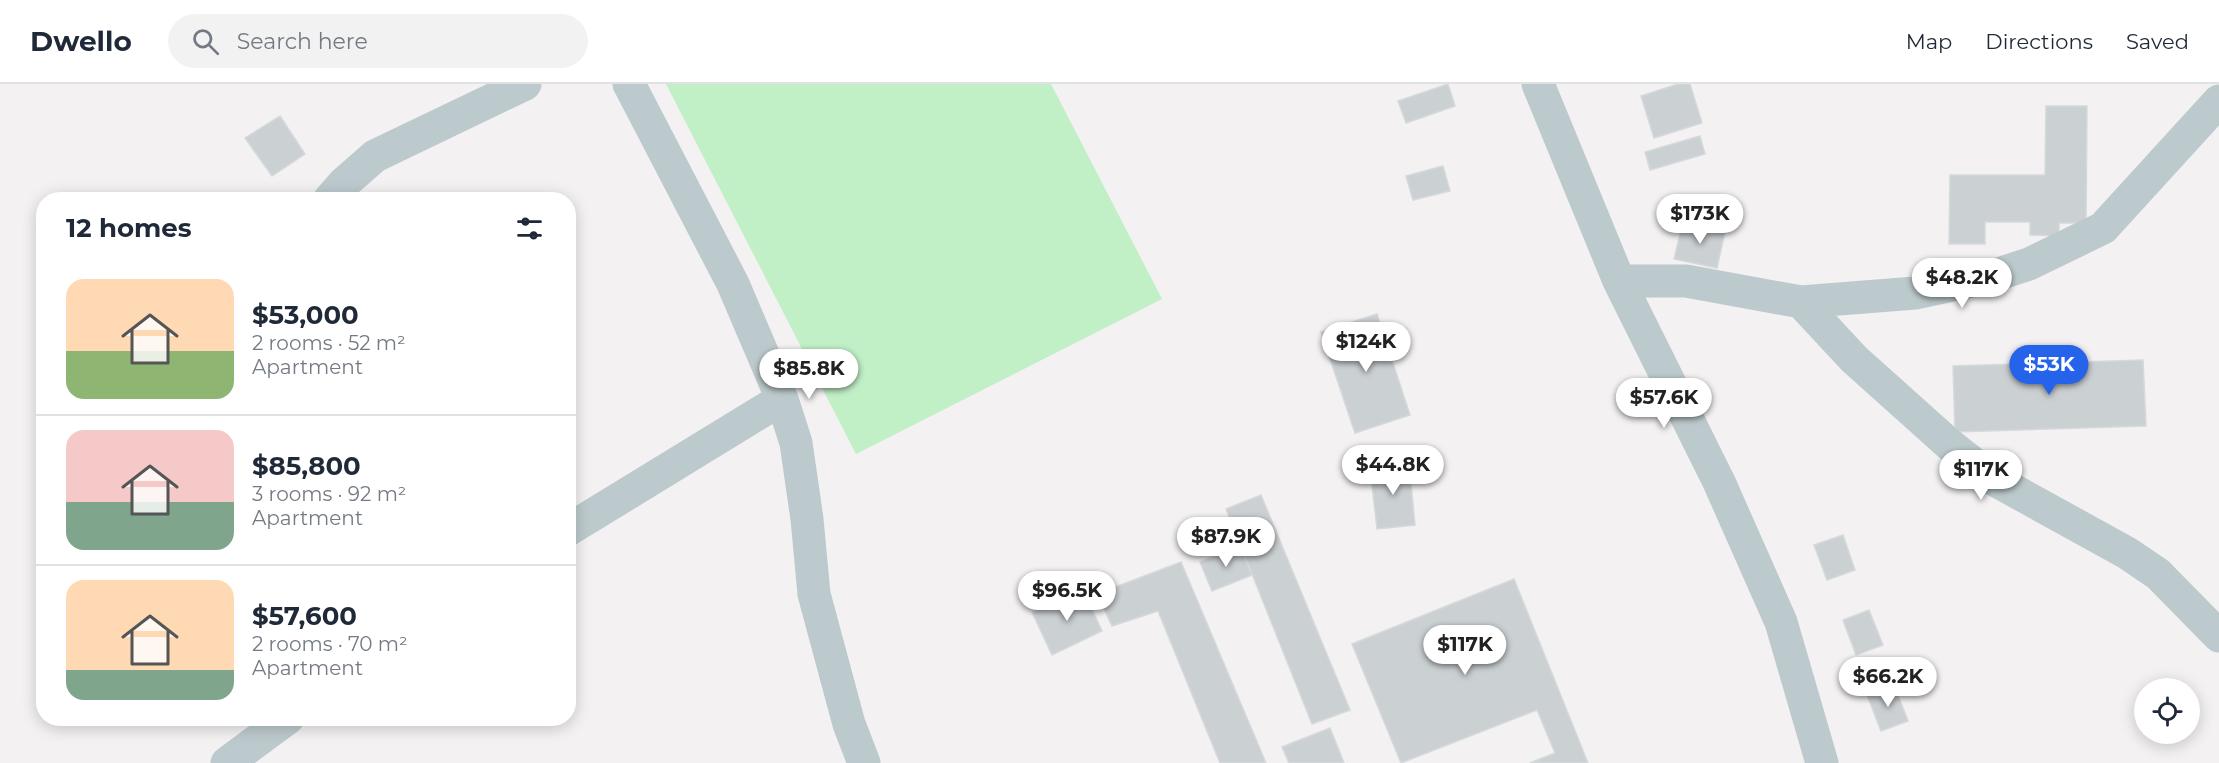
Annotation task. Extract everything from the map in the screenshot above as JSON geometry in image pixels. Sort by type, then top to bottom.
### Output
[{"type":"street","points":[[336,192],[375,156],[525,84]]},
{"type":"street","points":[[629,84],[733,284],[782,399],[796,443],[807,519],[814,594],[849,724],[864,763]]},
{"type":"street","points":[[1538,84],[1619,281],[1719,482],[1781,622],[1822,763]]},
{"type":"street","points":[[1619,281],[1686,281],[1801,302],[1915,293],[1989,277],[2029,264],[2103,228],[2219,101]]},
{"type":"street","points":[[1801,302],[1854,360],[1950,445],[1993,478],[2127,553],[2158,574],[2219,636]]},
{"type":"street","points":[[576,525],[782,399]]},
{"type":"street","points":[[227,763],[277,726]]},
{"type":"green space","points":[[666,84],[1051,84],[1162,299],[856,454]]},
{"type":"building","points":[[1448,84],[1455,106],[1406,123],[1398,101]]},
{"type":"building","points":[[1678,84],[1690,84],[1702,123],[1654,138],[1641,96]]},
{"type":"building","points":[[2046,106],[2087,106],[2086,223],[2059,223],[2059,236],[2030,235],[2030,222],[1985,222],[1985,244],[1949,244],[1950,175],[2045,175]]},
{"type":"building","points":[[280,116],[305,154],[272,176],[245,138]]},
{"type":"building","points":[[1700,136],[1705,154],[1650,170],[1645,152]]},
{"type":"building","points":[[1443,166],[1450,191],[1413,200],[1406,176]]},
{"type":"building","points":[[1683,222],[1725,232],[1717,268],[1674,259]]},
{"type":"building","points":[[1377,314],[1410,415],[1355,433],[1321,332]]},
{"type":"building","points":[[2143,360],[2146,426],[1955,432],[1953,366]]},
{"type":"building","points":[[1409,463],[1415,525],[1377,529],[1370,468]]},
{"type":"building","points":[[1261,495],[1350,710],[1312,724],[1226,509]]},
{"type":"building","points":[[1843,535],[1855,570],[1827,580],[1814,545]]},
{"type":"building","points":[[1240,546],[1252,575],[1212,591],[1200,562]]},
{"type":"building","points":[[1181,562],[1266,763],[1220,763],[1158,611],[1112,626],[1097,594]]},
{"type":"building","points":[[1514,579],[1588,763],[1530,763],[1555,753],[1537,710],[1401,763],[1352,644]]},
{"type":"building","points":[[1082,588],[1102,631],[1052,655],[1032,612]]},
{"type":"building","points":[[1869,610],[1883,645],[1856,655],[1843,620]]},
{"type":"building","points":[[1894,685],[1908,721],[1881,731],[1867,695]]},
{"type":"building","points":[[1330,728],[1344,763],[1289,763],[1282,747]]}]
